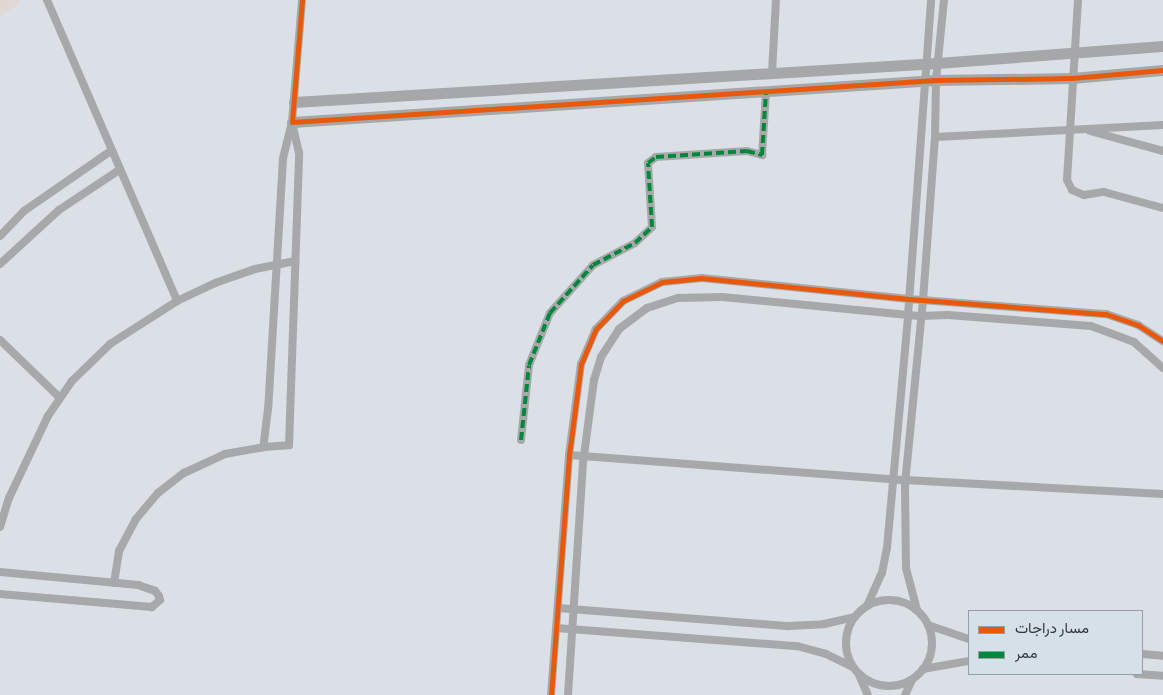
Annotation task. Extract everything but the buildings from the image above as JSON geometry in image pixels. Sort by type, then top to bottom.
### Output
[{"type":"street","points":[[47,0],[177,302]]},
{"type":"street","points":[[263,447],[268,409],[283,159],[292,122],[302,0]]},
{"type":"street","points":[[772,73],[776,0]]},
{"type":"street","points":[[866,606],[885,560],[894,479],[930,80],[930,0]]},
{"type":"street","points":[[917,610],[906,568],[905,480],[923,300],[935,138],[930,80],[931,64],[944,0]]},
{"type":"street","points":[[1078,0],[1067,180],[1072,190],[1084,195],[1104,192],[1163,208]]},
{"type":"street","points":[[294,102],[931,64],[1163,46]]},
{"type":"street","points":[[292,122],[930,80],[1072,78],[1163,70]]},
{"type":"street","points":[[521,440],[529,364],[550,313],[593,265],[636,243],[652,227],[648,163],[656,157],[747,151],[762,155],[766,91]]},
{"type":"street","points":[[114,583],[119,551],[136,520],[158,493],[184,473],[225,454],[263,447],[289,445],[299,153],[292,122]]},
{"type":"street","points":[[935,138],[1163,125]]},
{"type":"street","points":[[1083,129],[1163,151]]},
{"type":"street","points":[[0,236],[24,211],[112,150]]},
{"type":"street","points":[[0,264],[59,210],[119,170]]},
{"type":"street","points":[[0,527],[9,498],[48,416],[72,381],[110,344],[177,302],[215,283],[276,264],[295,261]]},
{"type":"street","points":[[551,695],[569,455],[581,364],[596,329],[623,301],[662,282],[702,278],[909,299],[1106,314],[1138,325],[1163,341]]},
{"type":"street","points":[[568,695],[584,456],[594,380],[601,357],[619,330],[647,308],[678,298],[722,297],[908,315],[948,315],[1091,326],[1114,332],[1134,342],[1163,368]]},
{"type":"street","points":[[0,340],[60,398]]},
{"type":"street","points":[[569,455],[905,480],[1163,494]]},
{"type":"street","points":[[0,572],[138,585],[151,589],[159,596],[160,600],[152,607],[0,594]]},
{"type":"street","points":[[868,695],[859,675],[853,667],[846,647],[849,626],[854,617],[866,606],[879,601],[892,600],[906,603],[917,610],[928,625],[932,643],[928,661],[912,680],[905,695]]},
{"type":"street","points":[[558,608],[789,626],[818,625],[854,617]]},
{"type":"street","points":[[928,625],[968,639]]},
{"type":"street","points":[[556,628],[797,646],[826,654],[853,667]]},
{"type":"street","points":[[1143,654],[1163,656]]},
{"type":"street","points":[[923,669],[968,661]]},
{"type":"street","points":[[1143,674],[1163,676]]},
{"type":"street","points":[[859,675],[879,685],[902,684],[912,680]]},
{"type":"shaded area","points":[[0,0],[19,0],[17,5],[0,16]]},
{"type":"marked path","points":[[521,440],[529,365],[550,313],[593,265],[635,243],[652,227],[648,163],[656,157],[747,151],[762,155],[766,91]]},
{"type":"cycle path","points":[[302,0],[292,122],[936,80],[1072,78],[1163,70]]},
{"type":"cycle path","points":[[551,695],[569,455],[581,364],[596,329],[623,301],[662,282],[702,278],[909,299],[1106,314],[1138,325],[1163,341]]}]
